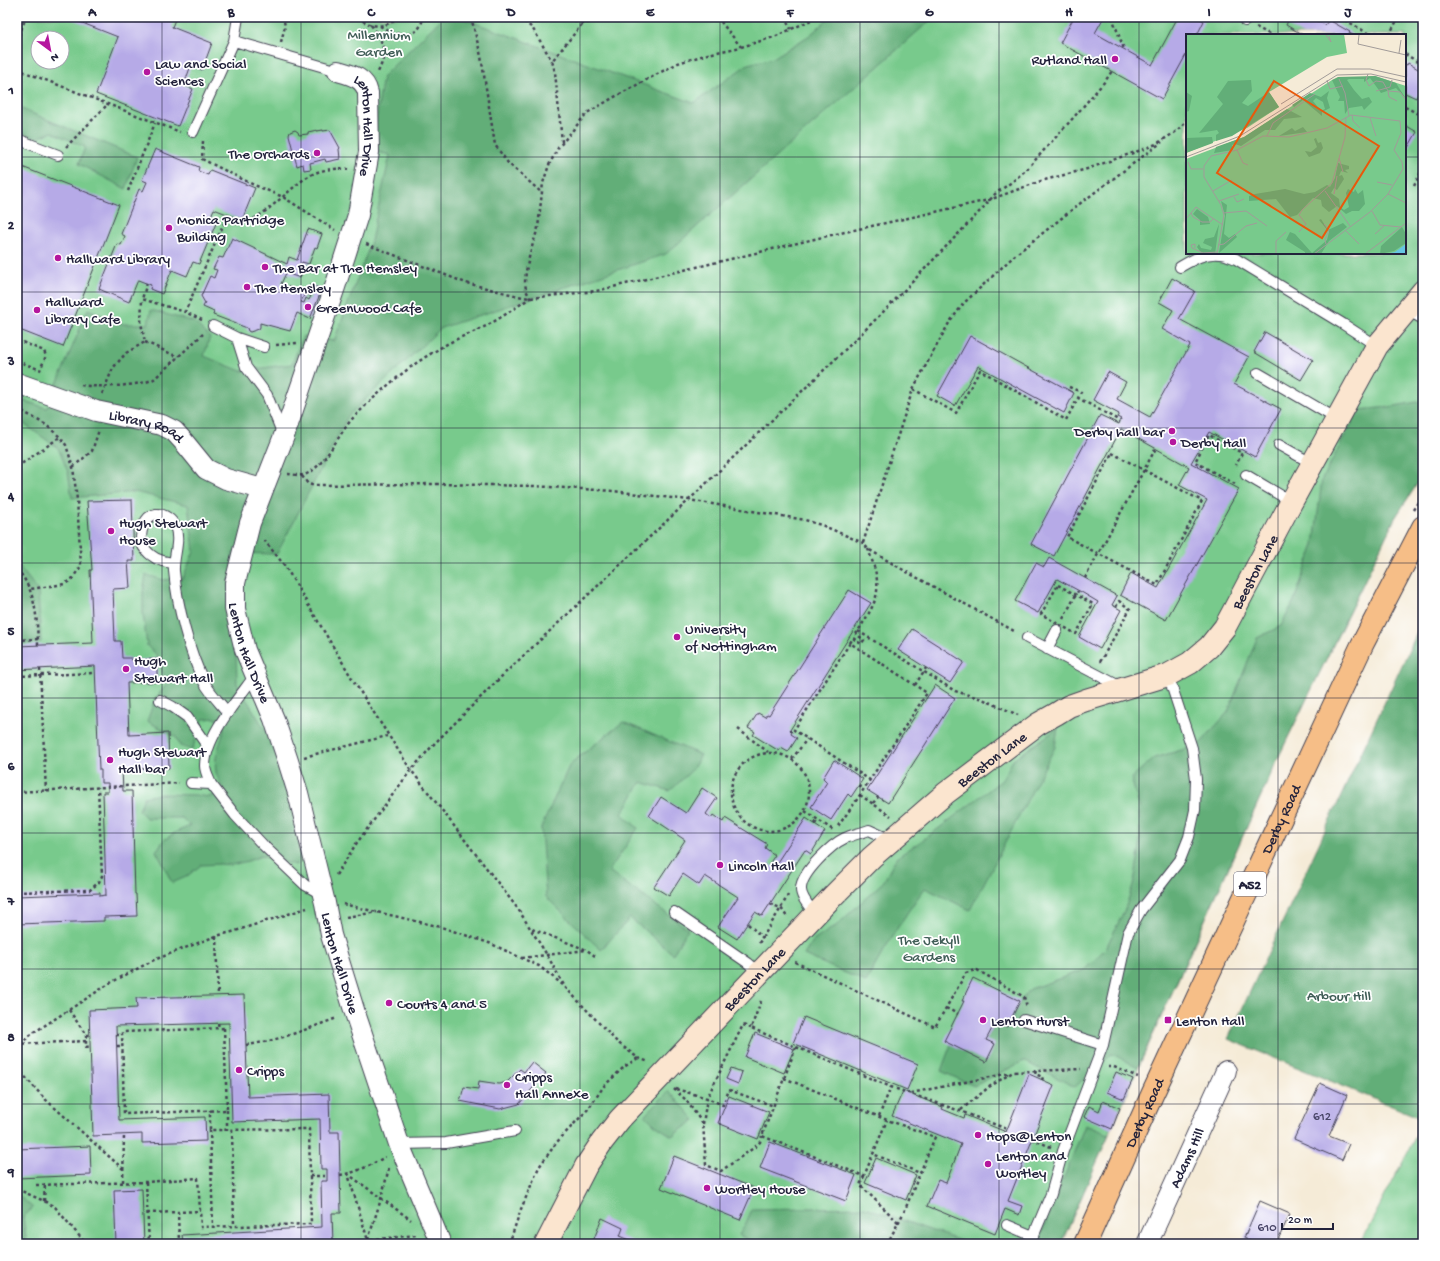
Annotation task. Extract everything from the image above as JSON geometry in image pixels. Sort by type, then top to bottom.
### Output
[{"type":"highway","name":"Derby Road","points":[[1085,1244],[1152,1095],[1362,645],[1423,527]]},
{"type":"street","name":"Lenton Hall Drive","points":[[338,71],[355,76],[364,82],[368,93],[368,152],[358,215],[284,436],[250,523],[235,583],[235,609],[245,650],[274,718],[298,793],[325,906],[355,1013],[397,1149],[438,1238]]},
{"type":"street","name":"Beeston Lane","points":[[546,1244],[586,1166],[620,1119],[662,1078],[815,914],[872,858],[946,793],[1038,724],[1069,706],[1168,675],[1190,663],[1209,647],[1225,627],[1377,346],[1415,314],[1423,291]]},
{"type":"street","name":"Library Road","points":[[17,383],[96,411],[162,425],[174,431],[206,469],[226,479],[262,489]]},
{"type":"street","name":"Adams Hill","points":[[1147,1244],[1226,1071]]},
{"type":"lane","points":[[193,134],[234,41],[238,17]]},
{"type":"lane","points":[[234,41],[338,71]]},
{"type":"lane","points":[[17,139],[58,155]]},
{"type":"lane","points":[[1180,267],[1207,254],[1220,254],[1236,259],[1377,346]]},
{"type":"lane","points":[[213,326],[237,338],[264,347]]},
{"type":"lane","points":[[237,338],[246,367],[266,395],[284,436]]},
{"type":"lane","points":[[1258,373],[1337,419]]},
{"type":"lane","points":[[1280,445],[1313,464]]},
{"type":"lane","points":[[1245,474],[1292,502]]},
{"type":"lane","points":[[174,563],[159,560],[150,555],[142,544],[142,529],[146,520],[150,516],[157,514],[168,517],[175,526],[178,540],[174,563],[176,587],[191,653],[205,683],[228,714]]},
{"type":"lane","points":[[1047,649],[1058,628]]},
{"type":"lane","points":[[1027,638],[1123,688]]},
{"type":"lane","points":[[256,674],[228,714],[208,747],[205,767],[210,784],[235,815],[263,845],[325,906]]},
{"type":"lane","points":[[1007,1225],[1032,1240],[1051,1194],[1063,1151],[1103,1045],[1128,933],[1141,910],[1180,860],[1189,837],[1195,810],[1196,779],[1192,748],[1168,675]]},
{"type":"lane","points":[[160,700],[173,706],[187,717],[208,747]]},
{"type":"lane","points":[[191,783],[210,784]]},
{"type":"lane","points":[[815,914],[802,895],[801,888],[803,880],[811,868],[834,845],[845,838],[869,830],[899,834]]},
{"type":"lane","points":[[674,912],[748,963],[759,973]]},
{"type":"lane","points":[[1024,1020],[1103,1045]]},
{"type":"lane","points":[[397,1149],[446,1143],[515,1131]]},
{"type":"path","points":[[17,41],[26,17]]},
{"type":"path","points":[[278,54],[285,26],[284,17]]},
{"type":"path","points":[[358,17],[362,21],[380,26],[390,23],[399,17]]},
{"type":"path","points":[[380,26],[395,34],[403,35],[418,29],[423,17]]},
{"type":"path","points":[[470,17],[481,56],[495,145],[508,162],[543,193]]},
{"type":"path","points":[[520,17],[533,29],[552,61],[555,72],[562,142]]},
{"type":"path","points":[[563,17],[583,23],[616,17]]},
{"type":"path","points":[[552,61],[583,23],[585,17]]},
{"type":"path","points":[[717,17],[741,47]]},
{"type":"path","points":[[784,17],[791,29]]},
{"type":"path","points":[[530,298],[526,290],[526,271],[538,228],[544,182],[549,165],[562,142],[587,113],[678,63],[774,37],[818,17]]},
{"type":"path","points":[[1112,17],[1124,49]]},
{"type":"path","points":[[1340,17],[1369,34]]},
{"type":"path","points":[[1390,34],[1400,17]]},
{"type":"path","points":[[367,87],[382,64],[384,56],[382,40],[372,25]]},
{"type":"path","points":[[1406,55],[1423,65]]},
{"type":"path","points":[[17,69],[155,123],[193,134],[203,141],[202,159],[263,189],[283,197],[320,222],[350,239],[370,245],[466,283],[530,298],[596,291],[827,236],[990,200],[1041,181],[1116,159],[1156,144],[1168,137]]},
{"type":"path","points":[[325,906],[332,881],[356,844],[411,770],[434,744],[503,675],[690,500],[893,302],[994,194],[1027,169],[1079,111],[1112,71]]},
{"type":"path","points":[[58,155],[108,104]]},
{"type":"path","points":[[1406,108],[1423,116]]},
{"type":"path","points":[[863,543],[902,418],[913,389],[949,323],[964,303],[1014,256],[1078,205],[1149,153],[1182,127],[1186,121]]},
{"type":"path","points":[[128,191],[155,123]]},
{"type":"path","points":[[184,312],[226,219],[234,223],[245,222],[266,211],[303,180],[316,172],[339,168],[365,172]]},
{"type":"path","points":[[1414,186],[1423,168]]},
{"type":"path","points":[[144,342],[141,323],[142,299],[147,283]]},
{"type":"path","points":[[530,298],[487,326],[451,342],[408,369],[352,419],[314,471],[302,476],[308,484],[533,486],[690,500],[805,520],[824,526],[863,543],[868,549],[1027,638]]},
{"type":"path","points":[[76,383],[106,386],[147,383],[154,379],[213,326],[184,312],[142,299]]},
{"type":"path","points":[[17,340],[44,351],[46,356],[40,370]]},
{"type":"path","points":[[264,347],[316,341]]},
{"type":"path","points":[[144,342],[178,357]]},
{"type":"path","points":[[73,467],[92,450],[99,431],[96,411],[113,368],[126,353],[144,342]]},
{"type":"path","points":[[17,361],[47,373]]},
{"type":"path","points":[[913,389],[956,413],[980,370],[1066,420],[1081,392],[1069,386]]},
{"type":"path","points":[[1078,398],[1120,421]]},
{"type":"path","points":[[17,408],[46,425],[60,437],[66,445],[73,467],[77,500],[81,566],[72,579],[65,584],[30,589]]},
{"type":"path","points":[[1209,435],[1242,453],[1234,468],[1245,474],[1237,485],[1194,461],[1209,435]]},
{"type":"path","points":[[17,467],[60,437]]},
{"type":"path","points":[[1085,578],[1156,448]]},
{"type":"path","points":[[1112,453],[1144,470],[1202,501],[1157,585],[1068,537],[1112,453]]},
{"type":"path","points":[[250,523],[285,566],[313,615],[387,736],[411,770],[518,909],[532,929],[565,987]]},
{"type":"path","points":[[868,549],[877,576],[877,593],[874,604],[856,634],[864,640],[861,644],[853,638],[794,730],[870,780]]},
{"type":"path","points":[[17,569],[25,578],[33,596],[38,645]]},
{"type":"path","points":[[1058,585],[1076,595],[1093,604],[1076,634],[1058,628],[1041,614],[1058,585]]},
{"type":"path","points":[[1058,628],[1078,591]]},
{"type":"path","points":[[1106,654],[1130,609],[1120,601],[1116,607]]},
{"type":"path","points":[[858,631],[955,691],[982,699],[1038,724]]},
{"type":"path","points":[[17,640],[38,639]]},
{"type":"path","points":[[843,820],[927,693],[850,643]]},
{"type":"path","points":[[915,685],[926,668]]},
{"type":"path","points":[[40,669],[46,791]]},
{"type":"path","points":[[17,676],[95,673]]},
{"type":"path","points":[[738,729],[768,752]]},
{"type":"path","points":[[288,761],[387,736]]},
{"type":"path","points":[[792,759],[807,739]]},
{"type":"path","points":[[768,752],[782,754],[792,759],[802,768],[808,778],[810,789],[809,801],[805,811],[796,822],[784,829],[771,832],[758,830],[746,823],[737,813],[732,800],[731,787],[735,774],[744,763],[755,756],[768,752]]},
{"type":"path","points":[[17,792],[191,783]]},
{"type":"path","points":[[858,786],[864,789]]},
{"type":"path","points":[[17,892],[90,890],[99,882],[102,876],[98,787]]},
{"type":"path","points":[[860,795],[873,803],[899,834]]},
{"type":"path","points":[[873,803],[878,797]]},
{"type":"path","points":[[805,811],[845,838]]},
{"type":"path","points":[[815,824],[818,819]]},
{"type":"path","points":[[18,1044],[112,982],[154,960],[216,936],[325,906],[346,904],[442,927],[489,943],[540,966],[565,987],[617,1042],[662,1078],[686,1100],[703,1124]]},
{"type":"path","points":[[325,906],[378,911]]},
{"type":"path","points":[[760,942],[781,908]]},
{"type":"path","points":[[748,924],[763,938]]},
{"type":"path","points":[[532,929],[587,950],[595,956]]},
{"type":"path","points":[[216,936],[218,996]]},
{"type":"path","points":[[522,958],[587,950]]},
{"type":"path","points":[[789,960],[935,1028],[966,973],[978,970],[1024,997],[1027,1008],[1024,1020]]},
{"type":"path","points":[[751,1028],[764,995]]},
{"type":"path","points":[[946,1008],[958,1014]]},
{"type":"path","points":[[69,1010],[86,1035],[86,1046],[90,1046]]},
{"type":"path","points":[[246,1045],[264,1043],[355,1013]]},
{"type":"path","points":[[218,1023],[218,1028]]},
{"type":"path","points":[[796,1047],[760,1142],[721,1171],[713,1170],[706,1165],[703,1124],[707,1098],[743,1025],[891,1086],[1007,1129]]},
{"type":"path","points":[[124,1119],[122,1032],[224,1028],[227,1130]]},
{"type":"path","points":[[116,1035],[122,1035]]},
{"type":"path","points":[[18,1044],[86,1041]]},
{"type":"path","points":[[117,1046],[122,1046]]},
{"type":"path","points":[[509,1244],[521,1209],[539,1166],[558,1142],[589,1108],[604,1086],[624,1067],[638,1058]]},
{"type":"path","points":[[910,1093],[1013,1072],[1114,1067],[1135,1075]]},
{"type":"path","points":[[17,1068],[44,1098],[123,1169]]},
{"type":"path","points":[[1036,1071],[1035,1074],[1043,1077],[1042,1080]]},
{"type":"path","points":[[960,1111],[989,1088],[1013,1072]]},
{"type":"path","points":[[662,1078],[723,1105],[729,1090],[774,1106]]},
{"type":"path","points":[[784,1078],[887,1120],[934,1137],[899,1223],[887,1244]]},
{"type":"path","points":[[879,1116],[891,1086]]},
{"type":"path","points":[[210,1110],[213,1227]]},
{"type":"path","points":[[124,1114],[226,1110]]},
{"type":"path","points":[[887,1120],[860,1185],[899,1223]]},
{"type":"path","points":[[36,1185],[146,1182],[198,1178],[201,1227],[311,1224],[310,1129],[210,1130]]},
{"type":"path","points":[[232,1130],[234,1226]]},
{"type":"path","points":[[123,1182],[124,1135]]},
{"type":"path","points":[[762,1136],[864,1176]]},
{"type":"path","points":[[1032,1139],[1063,1151]]},
{"type":"path","points":[[340,1175],[348,1174],[377,1162],[397,1149]]},
{"type":"path","points":[[368,1240],[397,1149]]},
{"type":"path","points":[[873,1154],[920,1173]]},
{"type":"path","points":[[348,1174],[411,1221]]},
{"type":"path","points":[[348,1174],[369,1244]]},
{"type":"path","points":[[310,1176],[327,1176]]},
{"type":"path","points":[[146,1182],[149,1244]]},
{"type":"path","points":[[44,1201],[45,1184]]},
{"type":"path","points":[[17,1189],[56,1207],[86,1244]]},
{"type":"path","points":[[148,1213],[200,1211]]},
{"type":"path","points":[[178,1212],[179,1244]]},
{"type":"path","points":[[368,1240],[438,1238]]},
{"type":"green space","name":"University of Nottingham","points":[[17,17],[1423,17],[1423,475],[1395,518],[1279,756],[1135,1075],[1061,1244],[17,1244]]},
{"type":"green space","points":[[443,17],[459,17],[694,103],[748,64],[773,58],[810,35],[830,17],[934,17],[666,254],[441,328],[348,416],[277,554],[233,553],[237,684],[269,736],[280,762],[306,846],[296,865],[261,856],[231,865],[201,865],[186,877],[172,883],[156,851],[164,840],[176,832],[190,826],[182,818],[146,818],[139,810],[144,797],[161,794],[209,797],[219,792],[222,787],[216,774],[215,766],[216,756],[224,729],[216,718],[203,719],[192,750],[180,746],[176,737],[147,721],[155,699],[167,684],[156,654],[147,646],[143,614],[143,592],[146,575],[164,580],[183,578],[194,551],[188,505],[135,492],[72,498],[68,472],[58,448],[17,419],[17,399],[47,408],[88,309],[123,324],[148,324],[151,310],[194,322],[210,337],[204,356],[241,371],[292,364],[303,336],[334,341],[370,245],[390,155],[373,151],[373,140],[383,76]]},
{"type":"green space","points":[[17,107],[137,157],[126,189],[79,164],[85,147],[52,132],[37,138],[17,131]]},
{"type":"green space","points":[[1423,401],[1423,475],[1395,518],[1279,756],[1138,1067],[1112,1054],[1075,1087],[1024,1061],[974,1086],[941,1071],[951,1044],[986,1040],[996,1021],[1007,1027],[1020,1001],[1030,989],[1084,970],[1106,948],[1125,909],[1134,882],[1140,847],[1139,806],[1131,778],[1154,758],[1199,745],[1228,712],[1257,638],[1281,626],[1294,601],[1314,545],[1322,479],[1359,410],[1389,407]]},
{"type":"green space","points":[[17,563],[38,591],[41,642],[17,644]]},
{"type":"green space","name":"Arbour Hill","points":[[1423,620],[1423,1119],[1228,1039]]},
{"type":"green space","points":[[623,722],[701,755],[692,770],[670,791],[641,782],[622,814],[638,828],[609,871],[688,929],[673,954],[630,918],[601,950],[546,897],[541,828],[570,764]]},
{"type":"green space","points":[[1058,728],[1055,747],[970,910],[925,888],[901,922],[866,982],[804,955],[813,941],[837,925],[884,881],[896,858],[930,835],[1002,780],[1013,760]]},
{"type":"green space","points":[[669,1091],[695,1120],[672,1136],[655,1125],[645,1115]]},
{"type":"green space","points":[[1423,1122],[1423,1244],[1360,1244]]},
{"type":"green space","points":[[1085,1125],[1109,1134],[1061,1244],[1037,1244]]},
{"type":"green space","points":[[17,1194],[33,1208],[23,1217],[27,1244],[17,1244]]},
{"type":"green space","points":[[865,1207],[969,1244],[755,1244],[739,1235],[752,1209]]},
{"type":"building","name":"Law and Social Sciences","points":[[67,17],[176,17],[172,27],[212,43],[202,70],[191,65],[184,85],[193,89],[178,126],[96,94],[118,37]]},
{"type":"building","name":"Rutland Hall","points":[[1074,17],[1104,17],[1095,33],[1152,65],[1178,17],[1199,17],[1204,21],[1198,34],[1186,34],[1186,55],[1162,99],[1060,43]]},
{"type":"building","points":[[1290,17],[1319,17],[1317,21],[1325,25],[1329,20],[1351,34],[1301,34],[1286,25]]},
{"type":"building","points":[[1408,63],[1423,72],[1423,96],[1419,93],[1416,98],[1406,93]]},
{"type":"building","points":[[1406,126],[1417,132],[1406,151]]},
{"type":"building","name":"The Orchards","points":[[295,130],[299,135],[308,134],[308,132],[317,130],[330,130],[340,148],[340,159],[326,162],[325,159],[310,163],[311,169],[304,170],[303,164],[297,166],[289,135],[290,132]]},
{"type":"building","name":"Monica Partridge Building","points":[[155,149],[199,167],[198,171],[208,175],[210,170],[255,188],[242,220],[214,209],[210,218],[217,221],[199,264],[193,262],[187,276],[172,270],[162,294],[150,289],[151,285],[138,280],[129,302],[99,289],[117,244],[121,245],[125,236],[121,234],[139,189],[143,191],[147,182],[142,180]]},
{"type":"building","name":"Hallward Library","points":[[17,165],[119,205],[63,347],[17,329]]},
{"type":"building","name":"The Hemsley","points":[[308,229],[322,234],[317,248],[315,247],[309,264],[302,262],[300,269],[303,270],[300,278],[286,273],[281,284],[305,293],[301,302],[304,303],[306,298],[309,300],[311,296],[306,294],[310,285],[322,289],[310,319],[297,313],[290,331],[260,323],[259,329],[250,332],[247,328],[213,315],[214,312],[203,307],[205,303],[201,296],[210,276],[214,278],[217,270],[213,269],[219,257],[223,258],[232,238],[287,264],[289,257],[297,260]]},
{"type":"building","name":"Derby Hall","points":[[1172,278],[1195,291],[1179,319],[1249,357],[1234,384],[1281,409],[1255,457],[1209,432],[1191,463],[1239,489],[1166,620],[1120,595],[1131,573],[1158,588],[1207,500],[1179,485],[1189,467],[1121,429],[1054,556],[1031,544],[1100,415],[1119,424],[1121,419],[1117,417],[1119,414],[1093,400],[1108,372],[1126,382],[1117,399],[1150,417],[1190,345],[1162,329],[1173,310],[1159,302]]},
{"type":"building","points":[[1265,332],[1313,360],[1301,380],[1254,352]]},
{"type":"building","points":[[970,336],[1074,393],[1064,413],[978,366],[955,406],[937,396]]},
{"type":"building","points":[[132,500],[134,561],[128,561],[130,588],[113,589],[115,641],[121,641],[122,658],[131,658],[131,660],[157,659],[157,682],[127,683],[129,735],[168,733],[169,768],[122,769],[123,791],[132,791],[137,916],[104,917],[104,921],[17,924],[17,896],[100,893],[100,896],[106,895],[103,792],[108,792],[108,783],[101,783],[101,770],[99,770],[95,666],[17,670],[17,646],[93,643],[90,570],[92,570],[87,501]]},
{"type":"building","points":[[1049,558],[1117,596],[1112,605],[1121,610],[1100,649],[1079,637],[1098,602],[1083,593],[1057,579],[1038,613],[1015,601],[1036,563],[1044,567]]},
{"type":"building","points":[[849,590],[871,603],[790,730],[792,732],[791,734],[797,738],[788,752],[781,748],[779,751],[753,735],[755,732],[748,728],[758,713],[765,717],[767,714],[769,715]]},
{"type":"building","points":[[912,629],[964,662],[950,683],[898,650]]},
{"type":"building","points":[[935,685],[955,698],[888,803],[867,790]]},
{"type":"building","points":[[834,760],[863,779],[851,797],[848,794],[831,820],[811,807],[827,782],[823,778]]},
{"type":"building","name":"Lincoln Hall","points":[[702,788],[717,798],[706,814],[711,818],[713,815],[723,822],[725,818],[767,844],[765,848],[775,855],[769,864],[774,867],[806,818],[825,831],[811,854],[805,850],[762,916],[755,912],[737,939],[718,927],[738,897],[705,876],[699,885],[683,874],[669,896],[654,887],[685,840],[649,816],[661,797],[686,813]]},
{"type":"building","name":"Lenton Hurst","points":[[973,978],[1020,1001],[1007,1027],[996,1021],[986,1040],[995,1044],[986,1062],[944,1041],[964,1001],[962,1001]]},
{"type":"building","points":[[244,995],[248,1097],[329,1094],[330,1132],[339,1132],[341,1213],[332,1213],[333,1244],[183,1244],[182,1235],[322,1227],[321,1181],[327,1181],[327,1169],[321,1169],[320,1119],[232,1122],[229,1023],[116,1026],[119,1120],[205,1117],[206,1141],[142,1143],[142,1134],[93,1136],[89,1010],[137,1008],[136,998]]},
{"type":"building","points":[[804,1017],[918,1064],[907,1090],[793,1043]]},
{"type":"building","points":[[755,1033],[794,1049],[784,1073],[745,1057]]},
{"type":"building","name":"Cripps Hall Annexe","points":[[532,1062],[546,1073],[519,1104],[500,1109],[460,1101],[464,1087],[478,1089],[479,1081],[499,1084],[507,1082],[520,1069],[524,1072]]},
{"type":"building","points":[[731,1068],[742,1072],[738,1084],[726,1079]]},
{"type":"building","points":[[1116,1072],[1133,1079],[1124,1099],[1107,1092]]},
{"type":"building","name":"Lenton and Wortley","points":[[1029,1074],[1054,1085],[1008,1201],[1022,1206],[1019,1215],[1005,1209],[995,1234],[927,1206],[938,1180],[946,1183],[961,1144],[892,1116],[903,1091],[943,1107],[942,1109],[964,1118],[965,1115],[1006,1132]]},
{"type":"building","points":[[1320,1083],[1347,1095],[1329,1136],[1349,1144],[1342,1160],[1294,1139]]},
{"type":"building","points":[[729,1096],[769,1112],[758,1139],[718,1123]]},
{"type":"building","points":[[1103,1101],[1120,1108],[1112,1129],[1084,1117],[1089,1106],[1099,1111]]},
{"type":"building","points":[[770,1142],[856,1175],[846,1201],[760,1168]]},
{"type":"building","points":[[90,1146],[91,1175],[17,1178],[17,1149]]},
{"type":"building","name":"Wortley House","points":[[674,1156],[754,1188],[740,1220],[661,1188]]},
{"type":"building","points":[[876,1158],[916,1175],[906,1200],[865,1183]]},
{"type":"building","points":[[142,1189],[144,1244],[116,1244],[114,1190]]},
{"type":"building","points":[[1260,1201],[1290,1214],[1276,1244],[1257,1244],[1244,1238]]},
{"type":"building","points":[[602,1218],[623,1228],[620,1236],[640,1244],[592,1244]]},
{"type":"place","name":"Rutland Hall","points":[[1115,59]]},
{"type":"place","name":"Law and Social Sciences","points":[[147,72]]},
{"type":"place","name":"The Orchards","points":[[317,153]]},
{"type":"place","name":"Monica Partridge Building","points":[[169,228]]},
{"type":"place","name":"Hallward Library","points":[[58,258]]},
{"type":"place","name":"The Bar at The Hemsley","points":[[265,267]]},
{"type":"place","name":"The Hemsley","points":[[247,287]]},
{"type":"place","name":"Greenwood Cafe","points":[[308,307]]},
{"type":"place","name":"Hallward Library Cafe","points":[[37,310]]},
{"type":"place","name":"Derby hall bar","points":[[1172,431]]},
{"type":"place","name":"Derby Hall","points":[[1173,442]]},
{"type":"place","name":"Hugh Stewart House","points":[[111,531]]},
{"type":"place","name":"University of Nottingham","points":[[677,637]]},
{"type":"place","name":"Hugh Stewart Hall","points":[[126,669]]},
{"type":"place","name":"Hugh Stewart Hall bar","points":[[110,760]]},
{"type":"place","name":"Lincoln Hall","points":[[720,865]]},
{"type":"place","name":"Courts 4 and 5","points":[[389,1003]]},
{"type":"place","name":"Lenton Hurst","points":[[983,1020]]},
{"type":"place","name":"Lenton Hall","points":[[1168,1020]]},
{"type":"place","name":"Cripps","points":[[239,1070]]},
{"type":"place","name":"Cripps Hall Annexe","points":[[507,1085]]},
{"type":"place","name":"Hops@Lenton","points":[[978,1135]]},
{"type":"place","name":"Lenton and Wortley","points":[[988,1164]]},
{"type":"place","name":"Wortley House","points":[[707,1188]]},
{"type":"park label","name":"Millennium Garden","points":[[379,42]]},
{"type":"park label","name":"The Jekyll Gardens","points":[[929,948]]}]
